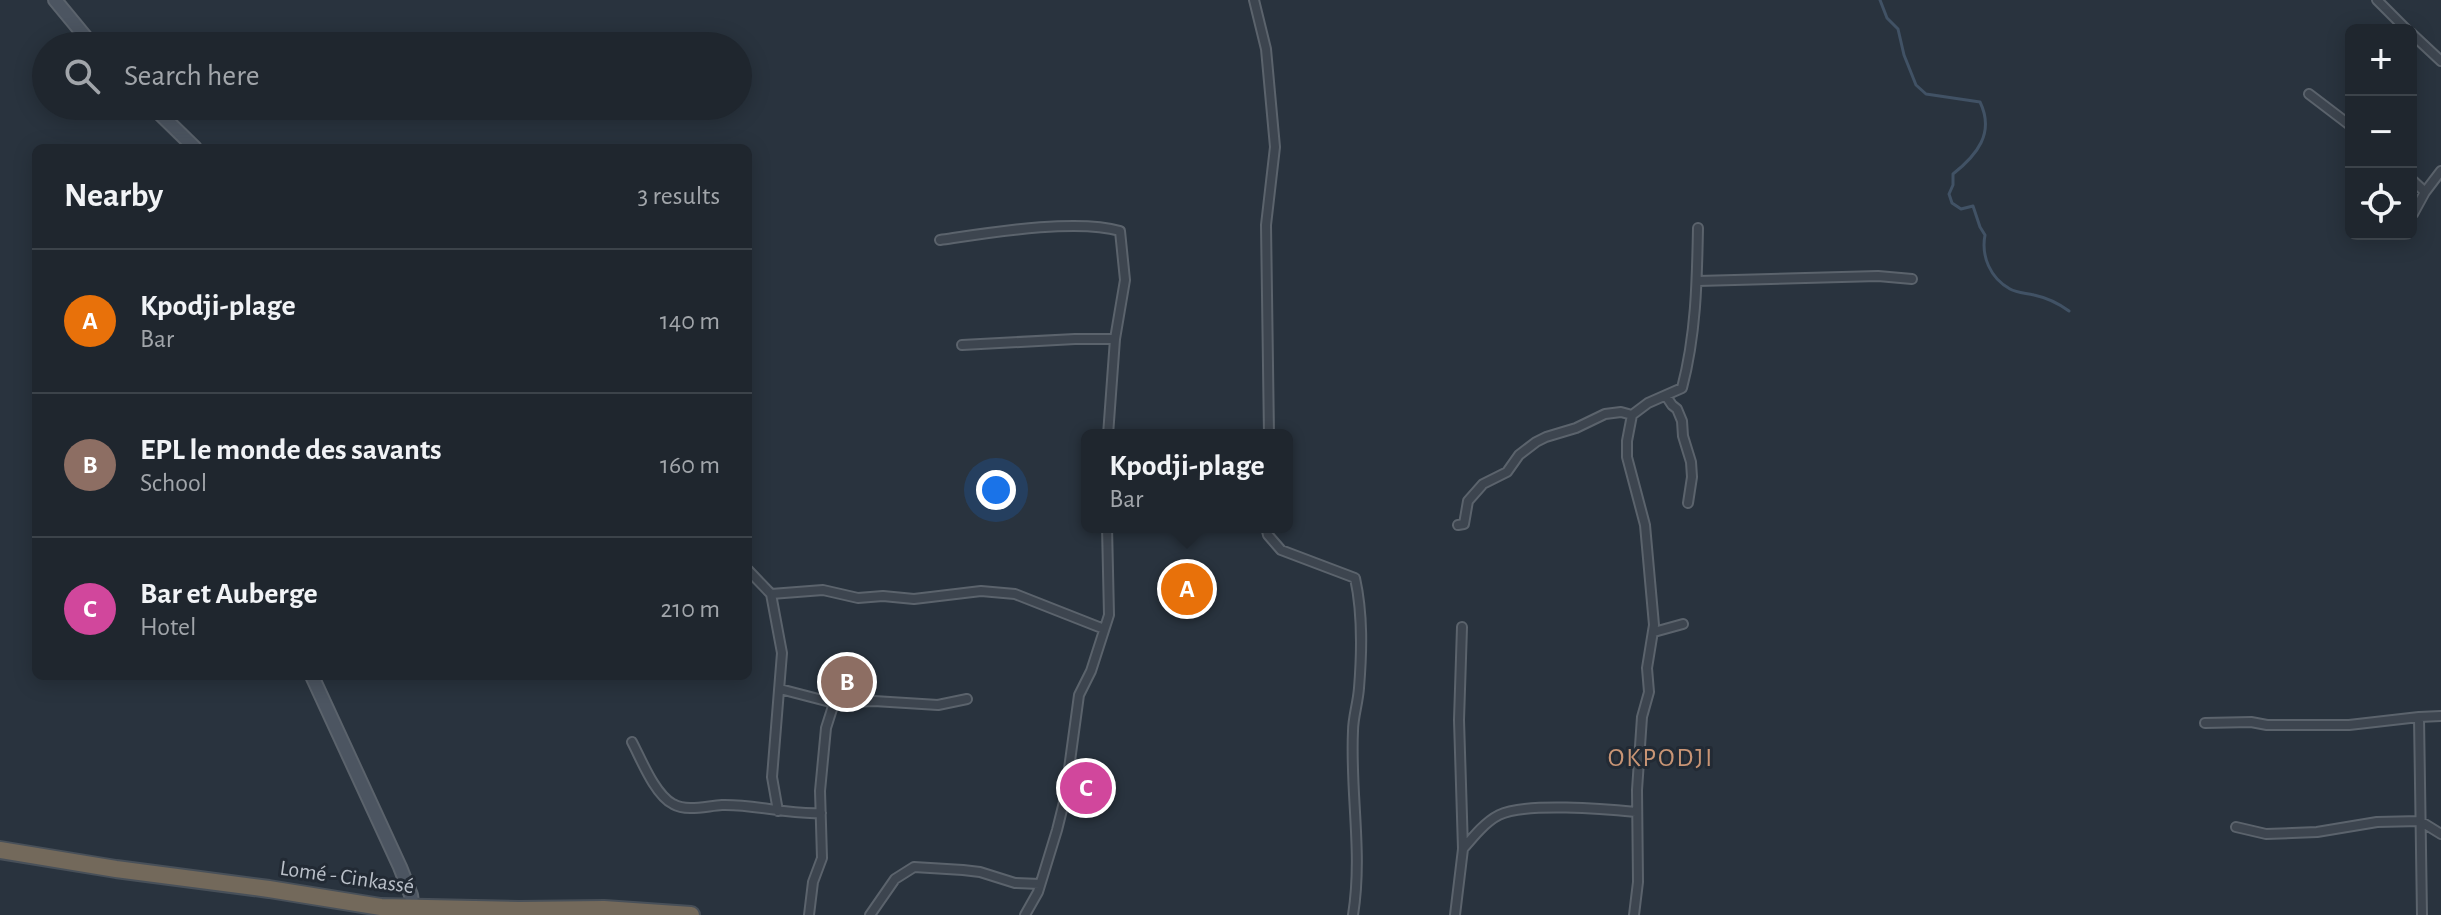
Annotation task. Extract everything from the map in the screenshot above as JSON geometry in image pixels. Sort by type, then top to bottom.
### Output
[{"type":"highway","name":"Lomé - Cinkassé","points":[[0,850],[381,907],[604,909],[691,915]]},
{"type":"street","points":[[55,0],[81,32]]},
{"type":"street","points":[[1254,0],[1266,49],[1275,147],[1266,225],[1269,429]]},
{"type":"street","points":[[2377,0],[2401,24]]},
{"type":"street","points":[[2417,39],[2441,61]]},
{"type":"street","points":[[2309,94],[2345,121]]},
{"type":"street","points":[[166,120],[191,144]]},
{"type":"street","points":[[2417,207],[2441,171]]},
{"type":"street","points":[[2417,185],[2425,192]]},
{"type":"street","points":[[940,240],[1101,225],[1120,231],[1125,280],[1115,339],[1108,429]]},
{"type":"street","points":[[1634,915],[1638,882],[1636,812],[1642,717],[1649,692],[1647,668],[1654,632],[1645,525],[1627,457],[1627,441],[1632,415],[1648,403],[1682,388],[1698,281],[1698,228]]},
{"type":"street","points":[[1698,281],[1878,276],[1912,279]]},
{"type":"street","points":[[962,345],[1115,339]]},
{"type":"street","points":[[1666,396],[1682,421],[1691,462],[1688,503]]},
{"type":"street","points":[[1458,525],[1464,524],[1468,501],[1483,484],[1507,472],[1519,455],[1536,442],[1605,414],[1621,412],[1632,415]]},
{"type":"street","points":[[1025,915],[1038,892],[1065,798],[1079,695],[1091,671],[1109,615],[1107,533]]},
{"type":"street","points":[[1268,533],[1281,550],[1355,578],[1360,599],[1359,690],[1353,727],[1352,789],[1357,817],[1358,883],[1353,915]]},
{"type":"street","points":[[752,574],[771,594],[782,653],[772,777],[778,811]]},
{"type":"street","points":[[771,594],[823,590],[858,598],[883,596],[914,599],[981,591],[1010,594],[1029,598],[1104,629]]},
{"type":"street","points":[[1654,632],[1683,624]]},
{"type":"street","points":[[1455,915],[1463,849],[1459,720],[1462,627]]},
{"type":"street","points":[[314,680],[395,856],[411,895],[413,909]]},
{"type":"street","points":[[780,689],[834,703],[874,701],[938,705],[967,699]]},
{"type":"street","points":[[809,915],[813,882],[822,858],[820,791],[826,728],[834,703]]},
{"type":"street","points":[[2205,723],[2349,725],[2441,716]]},
{"type":"street","points":[[2419,717],[2422,915]]},
{"type":"street","points":[[632,742],[661,794],[673,804],[690,808],[755,806],[805,814],[821,813]]},
{"type":"street","points":[[1463,849],[1498,815],[1512,810],[1592,808],[1636,812]]},
{"type":"street","points":[[2236,827],[2266,834],[2317,832],[2377,822],[2420,821],[2441,834]]},
{"type":"street","points":[[870,915],[895,879],[914,867],[963,870],[1015,883],[1040,884]]},
{"type":"waterway","points":[[1880,0],[1887,18],[1898,29],[1916,85],[1926,94],[1980,102],[1985,124],[1981,142],[1953,174],[1949,194],[1952,203],[1961,209],[1973,206],[1985,235],[1986,258],[1992,273],[2010,289],[2048,299],[2069,311]]},
{"type":"place","name":"Kpodji-plage","points":[[1187,589]]},
{"type":"place","name":"EPL le monde des savants","points":[[847,682]]},
{"type":"place","name":"Bar et Auberge","points":[[1086,788]]},
{"type":"district","name":"OKPODJI","points":[[1661,758]]}]
